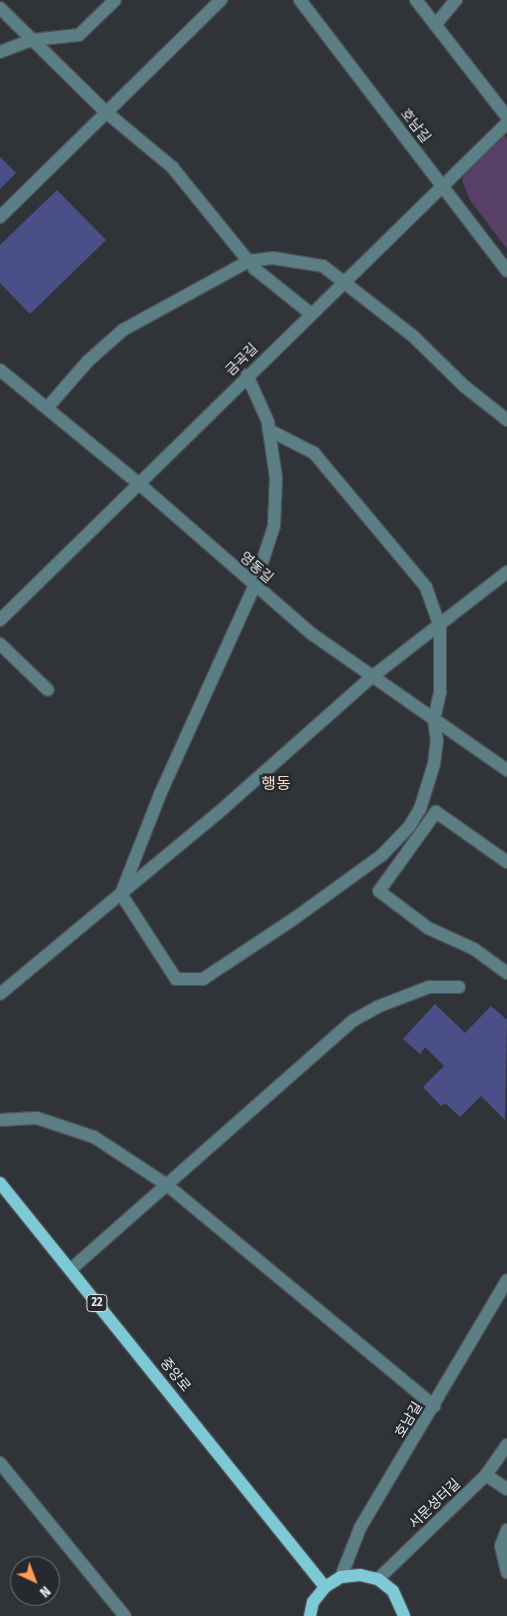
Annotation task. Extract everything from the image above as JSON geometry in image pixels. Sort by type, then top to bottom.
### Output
[{"type":"main road","name":"중앙로","points":[[0,1183],[325,1587]]},
{"type":"main road","points":[[310,1616],[313,1602],[325,1587],[341,1577],[360,1575],[378,1579],[393,1591],[404,1616]]},
{"type":"street","points":[[0,52],[32,40],[78,35],[114,0]]},
{"type":"street","points":[[0,217],[221,0]]},
{"type":"street","name":"호남길","points":[[300,0],[507,271]]},
{"type":"street","points":[[416,0],[507,117]]},
{"type":"street","points":[[435,25],[456,0]]},
{"type":"street","points":[[0,8],[106,113],[172,167],[248,261],[310,313]]},
{"type":"street","name":"금곡길","points":[[0,620],[310,313],[507,124]]},
{"type":"street","points":[[47,408],[88,361],[123,330],[248,261],[273,258],[323,266],[413,336],[464,386],[507,420]]},
{"type":"street","name":"영동길","points":[[0,370],[138,483],[254,587],[312,634],[507,770]]},
{"type":"street","points":[[121,894],[161,792],[254,587],[274,526],[276,478],[269,430],[247,375]]},
{"type":"street","points":[[121,894],[176,980],[203,979],[382,855],[409,827],[420,809],[434,764],[437,741],[434,719],[440,692],[440,627],[422,580],[314,453],[269,430]]},
{"type":"street","points":[[0,994],[226,807],[373,676],[440,627],[507,572]]},
{"type":"street","points":[[0,644],[48,690]]},
{"type":"street","points":[[507,862],[436,812],[379,891],[428,928],[474,949],[507,973]]},
{"type":"street","points":[[70,1270],[354,1020],[377,1007],[429,987],[459,987]]},
{"type":"street","points":[[0,1120],[37,1118],[94,1137],[167,1185],[434,1406]]},
{"type":"street","name":"호남길","points":[[341,1577],[360,1528],[507,1280]]},
{"type":"street","name":"서문성터길","points":[[378,1579],[486,1475],[507,1445]]},
{"type":"street","points":[[0,1463],[125,1616]]},
{"type":"street","points":[[486,1475],[507,1489]]},
{"type":"street","points":[[507,1530],[500,1546],[507,1572]]},
{"type":"shaded area","points":[[496,134],[505,135],[507,140],[507,249],[470,200],[462,181],[469,156]]},
{"type":"building","points":[[0,157],[16,173],[0,189]]},
{"type":"building","points":[[57,190],[106,240],[30,314],[0,283],[0,245]]},
{"type":"building","points":[[435,1004],[465,1033],[491,1006],[507,1020],[505,1120],[481,1096],[460,1117],[445,1103],[441,1106],[423,1087],[444,1066],[425,1047],[420,1054],[403,1039]]},
{"type":"district","name":"행동","points":[[276,784]]}]
